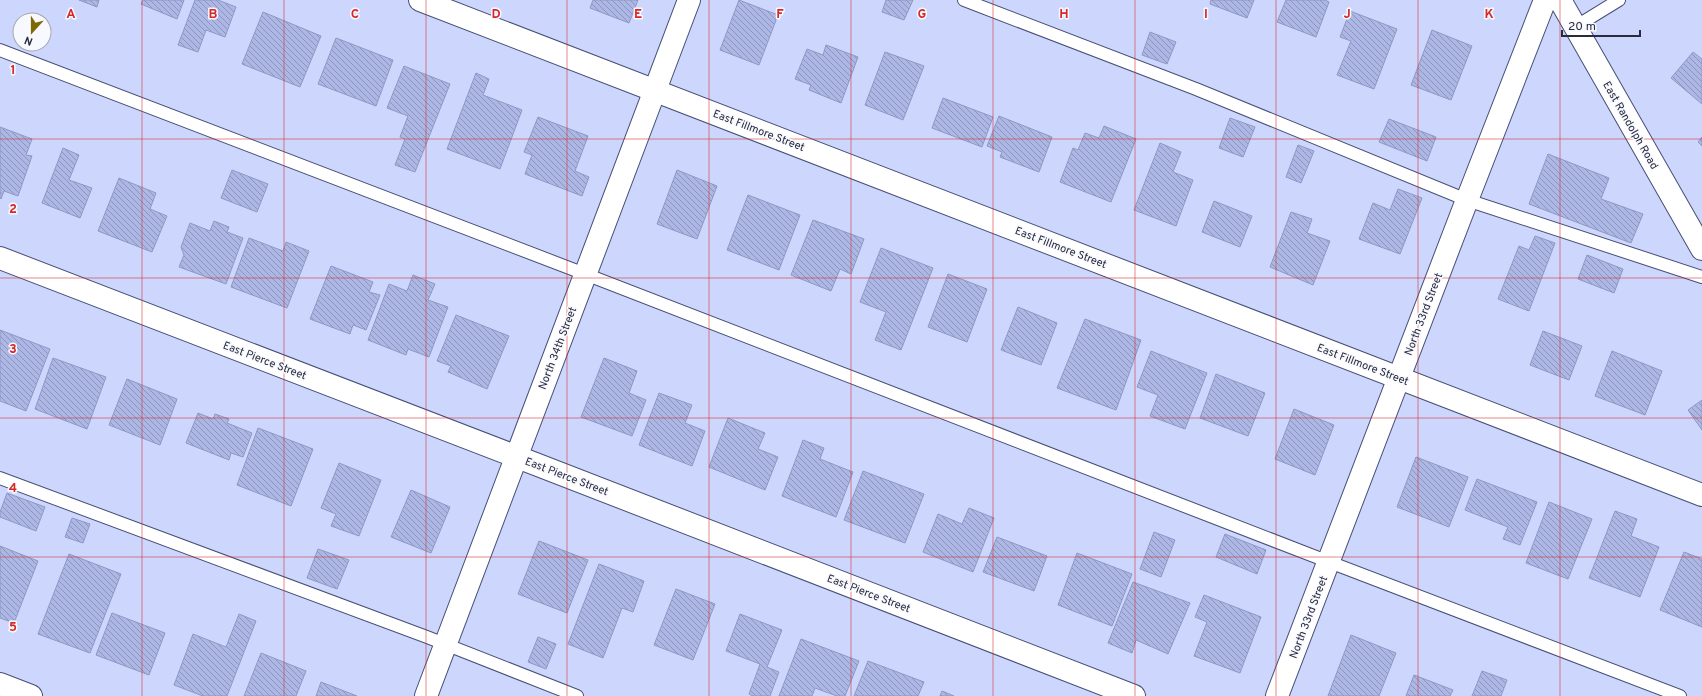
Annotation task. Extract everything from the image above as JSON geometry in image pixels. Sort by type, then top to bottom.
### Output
[{"type":"street","name":"East Fillmore Street","points":[[420,0],[1702,495]]},
{"type":"street","name":"North 34th Street","points":[[426,696],[689,0]]},
{"type":"street","name":"North 33rd Street","points":[[1277,696],[1545,0]]},
{"type":"street","name":"East Randolph Road","points":[[1560,0],[1702,249]]},
{"type":"street","name":"East Pierce Street","points":[[0,258],[516,456],[1134,696]]},
{"type":"street","points":[[0,684],[31,696]]},
{"type":"lane","points":[[964,0],[1196,89],[1467,200],[1702,277]]},
{"type":"lane","points":[[1575,27],[1619,0]]},
{"type":"lane","points":[[0,50],[1680,696]]},
{"type":"lane","points":[[0,478],[445,644],[577,696]]},
{"type":"building","points":[[79,0],[99,0],[97,7]]},
{"type":"building","points":[[143,0],[184,0],[177,19],[141,4]]},
{"type":"building","points":[[195,0],[218,0],[236,7],[225,37],[206,30],[198,52],[178,45]]},
{"type":"building","points":[[593,0],[638,0],[629,23],[590,8]]},
{"type":"building","points":[[739,0],[778,15],[759,65],[720,50]]},
{"type":"building","points":[[886,0],[913,0],[904,20],[882,12]]},
{"type":"building","points":[[1211,0],[1254,0],[1247,18],[1210,4]]},
{"type":"building","points":[[1286,0],[1325,0],[1329,2],[1316,37],[1277,22]]},
{"type":"building","points":[[1350,11],[1397,29],[1374,89],[1337,75],[1351,41],[1340,37]]},
{"type":"building","points":[[263,12],[321,36],[300,87],[242,64]]},
{"type":"building","points":[[1432,30],[1472,46],[1451,100],[1411,85]]},
{"type":"building","points":[[1150,32],[1176,42],[1167,64],[1142,55]]},
{"type":"building","points":[[336,38],[393,60],[376,106],[318,84]]},
{"type":"building","points":[[826,45],[858,57],[841,103],[809,90],[811,85],[795,79],[807,49],[823,55]]},
{"type":"building","points":[[885,52],[924,66],[903,120],[865,105]]},
{"type":"building","points":[[1693,52],[1702,59],[1702,104],[1671,78]]},
{"type":"building","points":[[404,66],[450,84],[415,172],[395,165],[405,139],[400,137],[408,116],[387,108]]},
{"type":"building","points":[[476,73],[489,79],[483,95],[522,110],[500,169],[447,149]]},
{"type":"building","points":[[943,98],[993,117],[982,147],[932,128]]},
{"type":"building","points":[[999,116],[1052,137],[1039,172],[1000,157],[1002,152],[987,146]]},
{"type":"building","points":[[538,117],[588,136],[575,171],[589,177],[582,196],[525,174],[532,155],[524,152]]},
{"type":"building","points":[[1230,118],[1255,127],[1243,157],[1219,148]]},
{"type":"building","points":[[1389,119],[1436,137],[1427,161],[1379,142]]},
{"type":"building","points":[[1104,126],[1136,139],[1111,202],[1060,182],[1073,148],[1078,150],[1085,133],[1099,138]]},
{"type":"building","points":[[0,127],[32,139],[26,155],[32,156],[18,196],[4,191],[1,199],[0,198]]},
{"type":"building","points":[[1702,137],[1702,146],[1698,142]]},
{"type":"building","points":[[1160,143],[1181,152],[1173,172],[1193,180],[1176,226],[1134,210]]},
{"type":"building","points":[[1298,145],[1314,151],[1301,183],[1286,177]]},
{"type":"building","points":[[63,148],[79,155],[69,180],[92,188],[80,218],[42,203]]},
{"type":"building","points":[[1548,154],[1609,178],[1601,199],[1643,214],[1631,243],[1529,204]]},
{"type":"building","points":[[232,170],[268,184],[257,212],[221,198]]},
{"type":"building","points":[[677,170],[717,186],[697,239],[657,224]]},
{"type":"building","points":[[119,178],[156,193],[150,209],[167,216],[152,252],[98,231]]},
{"type":"building","points":[[1398,189],[1422,198],[1400,254],[1359,239],[1373,203],[1390,210]]},
{"type":"building","points":[[748,195],[800,215],[779,270],[727,250]]},
{"type":"building","points":[[1214,201],[1252,216],[1240,247],[1202,232]]},
{"type":"building","points":[[1291,212],[1312,219],[1307,233],[1330,241],[1313,285],[1270,267]]},
{"type":"building","points":[[813,220],[864,239],[851,274],[840,269],[831,291],[791,275]]},
{"type":"building","points":[[214,221],[229,227],[227,232],[243,238],[226,284],[179,267],[184,255],[181,247],[190,223],[210,231]]},
{"type":"building","points":[[1535,236],[1555,243],[1529,311],[1498,299],[1519,246],[1529,250]]},
{"type":"building","points":[[249,238],[283,251],[286,242],[309,251],[287,308],[231,287]]},
{"type":"building","points":[[881,248],[933,268],[901,350],[875,340],[886,312],[860,302]]},
{"type":"building","points":[[1587,255],[1623,269],[1614,293],[1578,279]]},
{"type":"building","points":[[331,266],[373,282],[369,292],[380,295],[366,330],[353,325],[350,334],[310,319]]},
{"type":"building","points":[[948,274],[987,289],[967,342],[928,327]]},
{"type":"building","points":[[413,275],[435,284],[428,300],[448,307],[429,357],[408,349],[406,355],[368,340],[389,284],[407,291]]},
{"type":"building","points":[[1018,307],[1057,323],[1041,365],[1001,350]]},
{"type":"building","points":[[456,315],[509,336],[487,389],[448,372],[451,366],[437,361]]},
{"type":"building","points":[[1085,319],[1141,340],[1116,410],[1057,388]]},
{"type":"building","points":[[0,330],[50,349],[26,411],[0,401]]},
{"type":"building","points":[[1543,331],[1582,346],[1569,380],[1530,365]]},
{"type":"building","points":[[1151,351],[1207,373],[1185,429],[1150,416],[1158,395],[1137,387]]},
{"type":"building","points":[[1612,351],[1662,371],[1645,415],[1595,396]]},
{"type":"building","points":[[53,358],[106,377],[87,429],[35,409]]},
{"type":"building","points":[[604,358],[637,371],[629,393],[646,400],[632,436],[581,417]]},
{"type":"building","points":[[1216,374],[1265,393],[1248,436],[1200,418]]},
{"type":"building","points":[[127,379],[177,399],[160,445],[109,425]]},
{"type":"building","points":[[659,393],[692,405],[685,423],[705,431],[692,466],[639,445]]},
{"type":"building","points":[[1702,400],[1702,430],[1688,410]]},
{"type":"building","points":[[1294,409],[1334,425],[1315,475],[1275,459]]},
{"type":"building","points":[[198,413],[213,419],[215,414],[229,419],[227,423],[252,433],[243,457],[231,453],[229,460],[186,443]]},
{"type":"building","points":[[728,418],[765,433],[758,449],[778,457],[765,490],[709,467]]},
{"type":"building","points":[[258,428],[313,449],[291,506],[237,485]]},
{"type":"building","points":[[803,440],[824,448],[820,459],[853,472],[836,517],[782,496]]},
{"type":"building","points":[[1416,457],[1468,477],[1449,527],[1397,507]]},
{"type":"building","points":[[339,463],[381,480],[359,536],[331,526],[336,514],[321,508]]},
{"type":"building","points":[[863,471],[924,494],[905,543],[844,520]]},
{"type":"building","points":[[1477,479],[1537,502],[1520,545],[1503,539],[1508,527],[1465,510]]},
{"type":"building","points":[[411,490],[450,507],[431,553],[391,537]]},
{"type":"building","points":[[7,493],[45,507],[36,531],[0,517],[0,512]]},
{"type":"building","points":[[1549,502],[1592,519],[1568,579],[1526,563]]},
{"type":"building","points":[[969,508],[994,518],[973,572],[923,552],[938,514],[962,524]]},
{"type":"building","points":[[1615,511],[1637,519],[1631,536],[1659,547],[1640,597],[1589,578]]},
{"type":"building","points":[[72,518],[90,524],[83,543],[65,537]]},
{"type":"building","points":[[1154,532],[1175,540],[1161,577],[1140,569]]},
{"type":"building","points":[[1225,534],[1266,550],[1257,574],[1216,557]]},
{"type":"building","points":[[997,537],[1047,556],[1034,591],[983,572]]},
{"type":"building","points":[[539,541],[588,560],[567,613],[518,594]]},
{"type":"building","points":[[0,546],[38,561],[14,623],[0,618]]},
{"type":"building","points":[[318,549],[349,560],[337,589],[307,578]]},
{"type":"building","points":[[1684,552],[1702,559],[1702,627],[1660,610]]},
{"type":"building","points":[[1077,553],[1132,574],[1112,626],[1058,605]]},
{"type":"building","points":[[69,554],[121,574],[90,653],[38,634]]},
{"type":"building","points":[[599,564],[644,581],[633,612],[622,608],[603,658],[568,644]]},
{"type":"building","points":[[1133,582],[1190,603],[1168,654],[1136,640],[1132,653],[1108,643]]},
{"type":"building","points":[[676,589],[715,604],[693,660],[654,645]]},
{"type":"building","points":[[1204,595],[1261,617],[1240,673],[1194,656],[1207,622],[1195,617]]},
{"type":"building","points":[[112,613],[165,633],[149,675],[96,655]]},
{"type":"building","points":[[239,614],[256,621],[227,696],[203,696],[174,685],[193,634],[226,647]]},
{"type":"building","points":[[740,614],[782,630],[767,667],[779,672],[770,696],[753,696],[749,694],[760,664],[726,651]]},
{"type":"building","points":[[1351,635],[1396,653],[1379,696],[1328,696]]},
{"type":"building","points":[[538,637],[556,644],[546,669],[528,662]]},
{"type":"building","points":[[801,639],[859,661],[845,696],[837,696],[815,688],[812,696],[779,696]]},
{"type":"building","points":[[261,653],[306,671],[296,696],[244,696]]},
{"type":"building","points":[[868,661],[924,682],[918,696],[854,696]]},
{"type":"building","points":[[1482,671],[1507,680],[1501,696],[1472,696]]},
{"type":"building","points":[[1414,675],[1453,690],[1450,696],[1406,696]]},
{"type":"building","points":[[321,682],[357,696],[316,696]]},
{"type":"building","points":[[942,691],[954,696],[940,696]]}]
